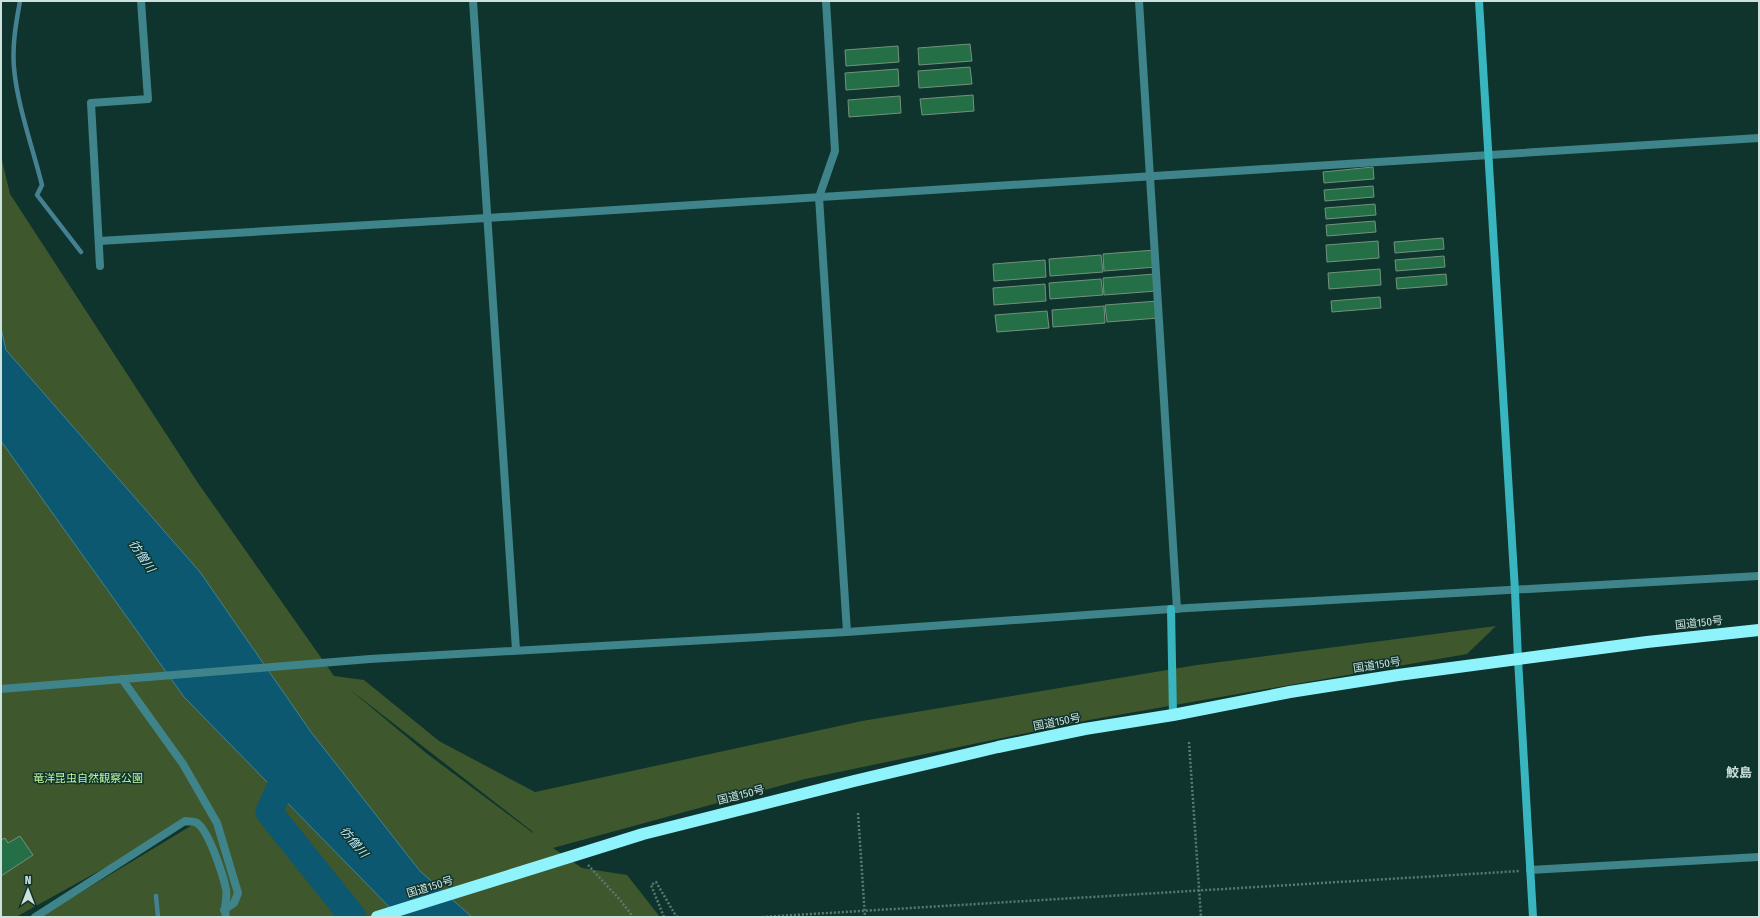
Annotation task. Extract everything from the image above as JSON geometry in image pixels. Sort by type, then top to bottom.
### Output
[{"type":"highway","name":"国道150号","points":[[378,917],[651,832],[854,781],[1049,737],[1290,692],[1398,675],[1654,641],[1759,630]]},
{"type":"street","points":[[100,266],[91,103],[148,99],[141,1]]},
{"type":"street","points":[[473,1],[516,650]]},
{"type":"street","points":[[826,1],[835,151],[819,197],[848,632]]},
{"type":"street","points":[[1139,1],[1174,609],[1172,715]]},
{"type":"street","points":[[1479,1],[1516,590],[1518,659],[1533,917]]},
{"type":"street","points":[[99,241],[1150,177],[1759,138]]},
{"type":"street","points":[[1,689],[333,662],[516,650],[848,632],[1174,609],[1759,576]]},
{"type":"street","points":[[122,679],[183,764],[217,823],[238,893],[234,903],[225,913]]},
{"type":"street","points":[[35,917],[185,821],[196,823],[205,831],[210,842],[227,891],[225,913]]},
{"type":"street","points":[[1530,870],[1759,857]]},
{"type":"path","points":[[1188,742],[1201,917]]},
{"type":"path","points":[[858,813],[865,917]]},
{"type":"path","points":[[578,854],[621,901],[633,917]]},
{"type":"path","points":[[762,917],[1530,870]]},
{"type":"path","points":[[664,917],[651,885],[656,882],[666,901],[678,917]]},
{"type":"green space","name":"竜洋昆虫自然観察公園","points":[[1,156],[10,194],[198,483],[334,676],[364,680],[439,741],[535,792],[862,721],[1197,665],[1496,626],[1467,654],[1089,720],[805,779],[553,848],[582,868],[627,875],[660,917],[40,917],[194,824],[191,820],[16,917],[1,917]],"holes":[[[348,688],[533,832],[426,753]]]},
{"type":"water","points":[[1,328],[6,350],[200,572],[311,732],[420,871],[472,917],[399,917],[184,697],[1,441]]},
{"type":"building","points":[[970,44],[972,61],[919,65],[918,48]]},
{"type":"building","points":[[898,46],[899,62],[846,66],[845,50]]},
{"type":"building","points":[[970,67],[972,84],[919,88],[918,71]]},
{"type":"building","points":[[898,69],[899,86],[846,90],[845,73]]},
{"type":"building","points":[[973,95],[974,111],[922,115],[920,99]]},
{"type":"building","points":[[900,96],[901,113],[849,117],[848,100]]},
{"type":"building","points":[[1373,167],[1374,179],[1324,183],[1323,172]]},
{"type":"building","points":[[1373,186],[1374,197],[1325,201],[1324,190]]},
{"type":"building","points":[[1375,204],[1376,215],[1326,219],[1325,208]]},
{"type":"building","points":[[1375,221],[1376,232],[1327,236],[1326,225]]},
{"type":"building","points":[[1443,238],[1444,249],[1395,253],[1394,242]]},
{"type":"building","points":[[1378,241],[1379,258],[1327,262],[1326,245]]},
{"type":"building","points":[[1155,250],[1157,267],[1104,271],[1103,254]]},
{"type":"building","points":[[1101,255],[1103,272],[1050,276],[1049,259]]},
{"type":"building","points":[[1444,256],[1445,267],[1396,271],[1395,260]]},
{"type":"building","points":[[1045,260],[1046,277],[994,281],[993,264]]},
{"type":"building","points":[[1380,269],[1381,285],[1329,289],[1328,273]]},
{"type":"building","points":[[1155,274],[1157,291],[1104,295],[1103,278]]},
{"type":"building","points":[[1446,274],[1447,285],[1397,289],[1396,278]]},
{"type":"building","points":[[1101,279],[1103,295],[1050,299],[1049,283]]},
{"type":"building","points":[[1045,284],[1046,301],[994,305],[993,288]]},
{"type":"building","points":[[1380,297],[1381,308],[1332,312],[1331,301]]},
{"type":"building","points":[[1158,301],[1159,318],[1107,322],[1105,305]]},
{"type":"building","points":[[1104,306],[1105,323],[1053,327],[1052,310]]},
{"type":"building","points":[[1047,311],[1049,328],[997,332],[995,315]]},
{"type":"building","points":[[20,836],[33,855],[1,876],[1,840],[5,838],[8,843]]},
{"type":"waterway","points":[[20,1],[14,42],[14,68],[18,96],[42,185],[37,195],[81,252]]},
{"type":"waterway","name":"彷僧川","points":[[290,765],[269,812],[353,917]]},
{"type":"waterway","points":[[156,896],[158,917]]},
{"type":"district","name":"鮫島","points":[[1739,772]]}]
